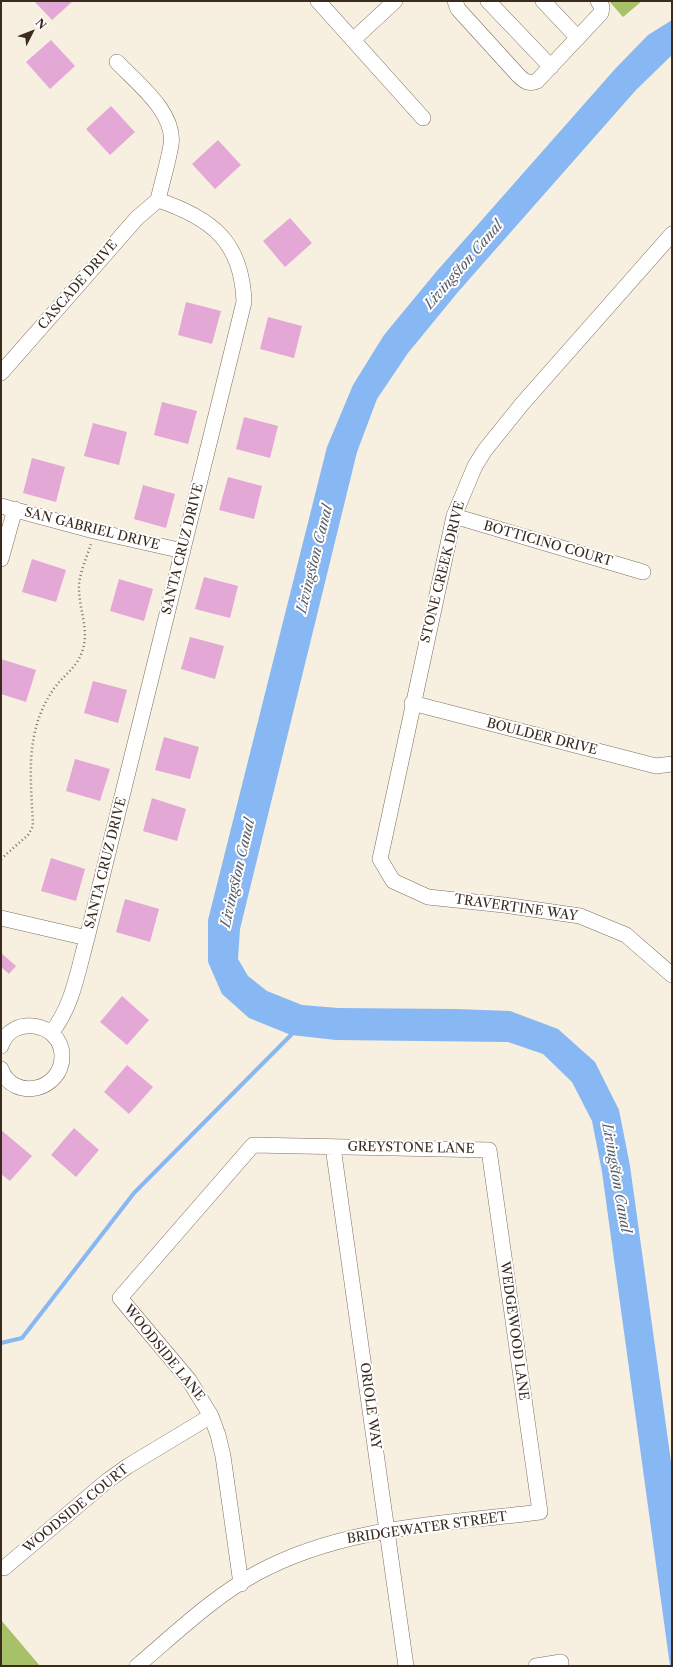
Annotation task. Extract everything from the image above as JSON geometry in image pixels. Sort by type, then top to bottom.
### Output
[{"type":"street","points":[[318,1],[423,118]]},
{"type":"street","points":[[353,40],[395,1]]},
{"type":"street","points":[[455,1],[458,9],[525,82],[533,83],[538,81],[601,13],[602,7],[598,1]]},
{"type":"street","points":[[488,1],[551,67]]},
{"type":"street","points":[[543,1],[578,38]]},
{"type":"street","points":[[118,62],[160,108],[169,122],[171,144],[158,200]]},
{"type":"street","name":"CASCADE DRIVE","points":[[1,373],[137,218],[158,200]]},
{"type":"street","name":"SANTA CRUZ DRIVE","points":[[51,1033],[60,1022],[68,1005],[87,938],[244,302],[244,284],[238,264],[226,241],[210,224],[187,210],[158,200]]},
{"type":"street","name":"STONE CREEK DRIVE","points":[[393,881],[380,859],[412,703],[454,516],[474,466],[498,434],[672,234]]},
{"type":"street","points":[[1,559],[8,508]]},
{"type":"street","name":"SAN GABRIEL DRIVE","points":[[8,508],[94,531],[183,551]]},
{"type":"street","name":"BOTTICINO COURT","points":[[454,516],[643,572]]},
{"type":"street","name":"BOULDER DRIVE","points":[[412,703],[656,766],[672,764]]},
{"type":"street","name":"TRAVERTINE WAY","points":[[393,881],[428,897],[504,905],[580,916],[626,935],[672,975]]},
{"type":"street","points":[[1,918],[87,938]]},
{"type":"street","points":[[1,1046],[9,1033],[27,1025],[34,1025],[51,1033],[58,1041],[62,1054],[62,1065],[58,1074],[50,1083],[32,1089],[23,1088],[9,1081],[1,1069]]},
{"type":"street","name":"GREYSTONE LANE","points":[[253,1145],[489,1150]]},
{"type":"street","name":"WOODSIDE LANE","points":[[241,1584],[222,1456],[218,1435],[212,1416],[190,1380],[120,1298],[253,1145]]},
{"type":"street","name":"ORIOLE WAY","points":[[333,1147],[406,1666]]},
{"type":"street","name":"WEDGEWOOD LANE","points":[[489,1150],[540,1512]]},
{"type":"street","name":"WOODSIDE COURT","points":[[4,1568],[106,1481],[128,1466],[212,1416]]},
{"type":"street","name":"BRIDGEWATER STREET","points":[[137,1666],[218,1599],[279,1561],[310,1549],[337,1541],[388,1531],[540,1512]]},
{"type":"street","points":[[536,1666],[561,1664]]},
{"type":"path","points":[[1,859],[28,835],[33,826],[30,759],[35,726],[53,690],[76,665],[83,651],[86,631],[78,588],[94,531]]},
{"type":"green space","points":[[609,1],[642,1],[623,17]]},
{"type":"green space","points":[[1,1620],[40,1666],[1,1666]]},
{"type":"water","name":"Livingston Canal","points":[[672,20],[672,55],[636,90],[458,292],[408,353],[377,399],[357,452],[240,929],[238,959],[248,976],[267,991],[302,1005],[338,1008],[510,1011],[558,1029],[595,1062],[619,1110],[630,1166],[672,1469],[672,1666],[670,1666],[602,1172],[592,1121],[572,1082],[543,1054],[508,1042],[336,1040],[291,1035],[249,1018],[222,994],[208,962],[208,920],[327,447],[353,385],[384,335],[436,272],[615,69],[648,35]]},
{"type":"building","points":[[34,1],[73,1],[52,20]]},
{"type":"building","points":[[51,40],[75,66],[50,89],[26,62]]},
{"type":"building","points":[[111,106],[135,132],[110,155],[86,129]]},
{"type":"building","points":[[218,140],[241,165],[215,189],[192,164]]},
{"type":"building","points":[[290,218],[312,243],[285,267],[263,241]]},
{"type":"building","points":[[186,302],[221,311],[212,344],[178,335]]},
{"type":"building","points":[[268,317],[302,326],[294,358],[260,349]]},
{"type":"building","points":[[162,402],[197,411],[188,444],[154,435]]},
{"type":"building","points":[[244,417],[278,426],[270,458],[236,449]]},
{"type":"building","points":[[93,423],[127,432],[119,465],[84,456]]},
{"type":"building","points":[[32,458],[65,467],[56,502],[23,493]]},
{"type":"building","points":[[228,477],[262,486],[254,519],[219,510]]},
{"type":"building","points":[[143,485],[175,494],[166,528],[134,519]]},
{"type":"building","points":[[32,559],[66,570],[56,602],[22,592]]},
{"type":"building","points":[[204,577],[238,586],[230,618],[195,609]]},
{"type":"building","points":[[119,579],[153,589],[144,621],[110,611]]},
{"type":"building","points":[[190,637],[224,646],[215,679],[181,669]]},
{"type":"building","points":[[1,659],[36,670],[26,702],[1,694]]},
{"type":"building","points":[[93,681],[127,690],[118,723],[84,713]]},
{"type":"building","points":[[164,737],[199,747],[190,779],[155,770]]},
{"type":"building","points":[[75,759],[110,769],[100,801],[66,791]]},
{"type":"building","points":[[152,798],[186,809],[177,841],[143,831]]},
{"type":"building","points":[[51,858],[85,869],[76,901],[41,891]]},
{"type":"building","points":[[125,899],[159,909],[150,942],[116,932]]},
{"type":"building","points":[[1,953],[16,966],[9,974],[1,967]]},
{"type":"building","points":[[122,996],[149,1020],[127,1045],[100,1022]]},
{"type":"building","points":[[127,1065],[153,1087],[129,1114],[104,1092]]},
{"type":"building","points":[[74,1128],[99,1150],[76,1177],[51,1155]]},
{"type":"building","points":[[1,1130],[32,1156],[10,1181],[1,1174]]},
{"type":"waterway","points":[[1,1343],[22,1338],[134,1193],[291,1035],[293,1031]]}]
